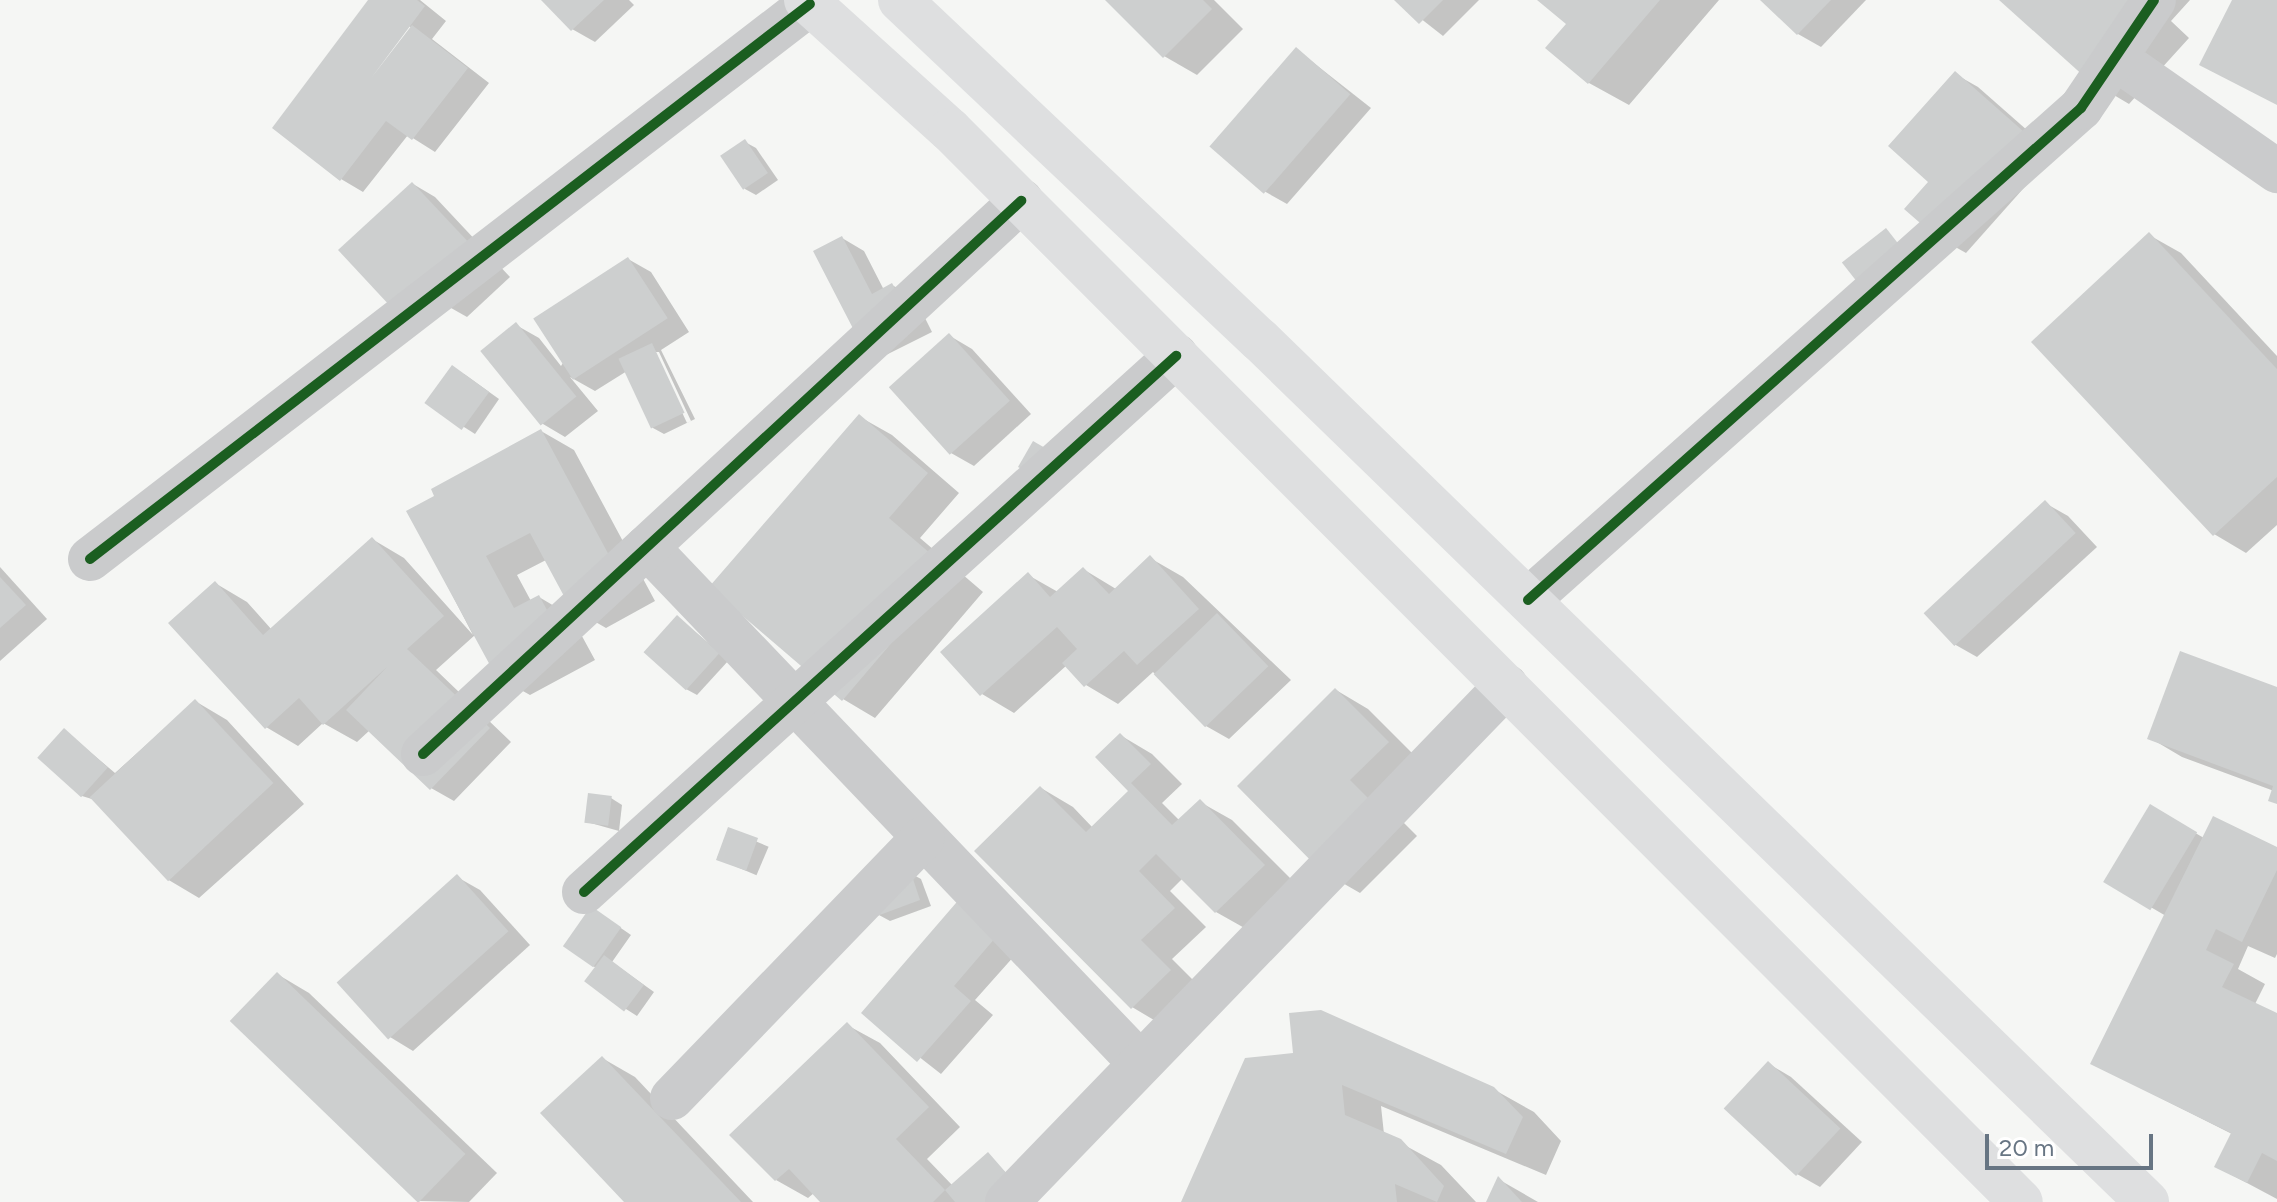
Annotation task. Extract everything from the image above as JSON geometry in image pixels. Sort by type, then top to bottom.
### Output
[{"type":"highway","points":[[900,0],[1528,600],[2147,1202]]},
{"type":"highway","points":[[808,2],[1021,201],[2021,1202]]},
{"type":"street","points":[[1528,600],[2081,108],[2154,0]]},
{"type":"street","points":[[90,559],[808,2]]},
{"type":"street","points":[[2115,58],[2277,171]]},
{"type":"street","points":[[423,754],[1021,201]]},
{"type":"street","points":[[584,892],[1176,356]]},
{"type":"street","points":[[647,547],[792,703],[1140,1063]]},
{"type":"street","points":[[1007,1202],[1506,686]]},
{"type":"street","points":[[672,1098],[923,838]]},
{"type":"building","points":[[368,0],[417,0],[425,6],[372,77],[412,25],[468,68],[412,140],[386,121],[340,181],[272,128]]},
{"type":"building","points":[[541,0],[604,0],[571,31]]},
{"type":"building","points":[[1105,0],[1203,0],[1212,9],[1163,58]]},
{"type":"building","points":[[1394,0],[1443,0],[1419,24]]},
{"type":"building","points":[[1537,0],[1660,0],[1588,84],[1545,48],[1566,24]]},
{"type":"building","points":[[1760,0],[1831,0],[1797,35]]},
{"type":"building","points":[[1999,0],[2141,0],[2096,87]]},
{"type":"building","points":[[2232,0],[2277,0],[2277,105],[2199,65]]},
{"type":"building","points":[[1296,47],[1350,94],[1264,194],[1209,147]]},
{"type":"building","points":[[1955,71],[2032,139],[1942,242],[1904,209],[1928,182],[1888,146]]},
{"type":"building","points":[[745,139],[768,173],[743,190],[720,156]]},
{"type":"building","points":[[412,182],[488,263],[391,307],[338,250]]},
{"type":"building","points":[[1886,228],[1912,261],[1868,296],[1842,262]]},
{"type":"building","points":[[2149,232],[2277,369],[2277,477],[2213,536],[2031,342]]},
{"type":"building","points":[[842,236],[872,294],[892,283],[911,318],[861,344],[813,251]]},
{"type":"building","points":[[628,257],[668,318],[573,380],[533,319]]},
{"type":"building","points":[[516,322],[576,397],[541,426],[480,351]]},
{"type":"building","points":[[949,333],[1010,401],[950,455],[889,387]]},
{"type":"building","points":[[652,343],[685,413],[651,428],[618,359]]},
{"type":"building","points":[[452,365],[489,392],[462,430],[424,403]]},
{"type":"building","points":[[859,414],[928,473],[889,518],[952,572],[842,701],[709,587]]},
{"type":"building","points":[[541,429],[624,583],[572,611],[530,533],[486,556],[514,608],[539,595],[564,642],[497,678],[406,511],[434,496],[431,489]]},
{"type":"building","points":[[1033,441],[1067,461],[1052,486],[1018,467]]},
{"type":"building","points":[[2045,500],[2076,533],[1954,646],[1924,613]]},
{"type":"building","points":[[372,537],[444,616],[407,649],[490,728],[430,790],[346,710],[387,667],[323,725],[299,698],[265,729],[168,623],[215,581],[263,635]]},
{"type":"building","points":[[1150,555],[1199,609],[1137,665],[1124,651],[1084,687],[1062,663],[1077,649],[1057,627],[980,696],[940,652],[1028,572],[1050,597],[1083,567],[1109,594]]},
{"type":"building","points":[[0,577],[26,605],[0,628]]},
{"type":"building","points":[[1217,613],[1268,666],[1205,727],[1154,674]]},
{"type":"building","points":[[677,615],[719,653],[686,690],[644,652]]},
{"type":"building","points":[[2180,651],[2277,687],[2277,804],[2268,801],[2273,786],[2147,739]]},
{"type":"building","points":[[1335,688],[1389,742],[1350,780],[1386,816],[1326,876],[1237,786]]},
{"type":"building","points":[[195,699],[273,783],[168,881],[90,797]]},
{"type":"building","points":[[64,728],[108,767],[81,797],[37,758]]},
{"type":"building","points":[[1120,733],[1151,764],[1131,783],[1172,825],[1200,799],[1265,865],[1215,913],[1156,854],[1139,871],[1175,908],[1141,940],[1171,970],[1131,1009],[974,851],[1040,786],[1086,832],[1128,791],[1095,757]]},
{"type":"building","points":[[588,793],[612,796],[608,826],[584,823]]},
{"type":"building","points":[[2150,804],[2197,832],[2150,910],[2103,882]]},
{"type":"building","points":[[2213,816],[2277,847],[2277,870],[2242,942],[2216,929],[2206,950],[2234,964],[2222,987],[2277,1013],[2277,1161],[2262,1153],[2247,1183],[2214,1167],[2231,1133],[2090,1064]]},
{"type":"building","points":[[728,827],[758,838],[746,871],[716,860]]},
{"type":"building","points":[[910,870],[920,900],[877,916]]},
{"type":"building","points":[[457,874],[509,931],[388,1040],[337,982]]},
{"type":"building","points":[[962,896],[1002,930],[954,986],[971,1001],[917,1062],[861,1013]]},
{"type":"building","points":[[591,906],[621,927],[593,967],[563,946]]},
{"type":"building","points":[[604,955],[644,985],[624,1011],[584,981]]},
{"type":"building","points":[[277,972],[465,1154],[417,1202],[230,1021]]},
{"type":"building","points":[[1321,1010],[1494,1087],[1523,1117],[1506,1154],[1342,1085],[1345,1115],[1401,1139],[1444,1186],[1437,1202],[1395,1184],[1397,1202],[1181,1202],[1245,1058],[1293,1053],[1289,1013]]},
{"type":"building","points":[[847,1022],[929,1107],[896,1139],[945,1190],[933,1202],[820,1202],[789,1169],[775,1181],[729,1135]]},
{"type":"building","points":[[602,1056],[741,1202],[624,1202],[540,1113]]},
{"type":"building","points":[[1768,1061],[1840,1129],[1796,1176],[1724,1109]]},
{"type":"building","points":[[988,1152],[1027,1197],[1022,1202],[955,1202],[945,1190]]},
{"type":"building","points":[[1498,1176],[1522,1202],[1486,1202]]},
{"type":"cycle path","points":[[1528,600],[2081,108],[2154,0]]},
{"type":"cycle path","points":[[90,559],[810,4]]},
{"type":"cycle path","points":[[423,754],[1021,201]]},
{"type":"cycle path","points":[[584,892],[1176,356]]}]
